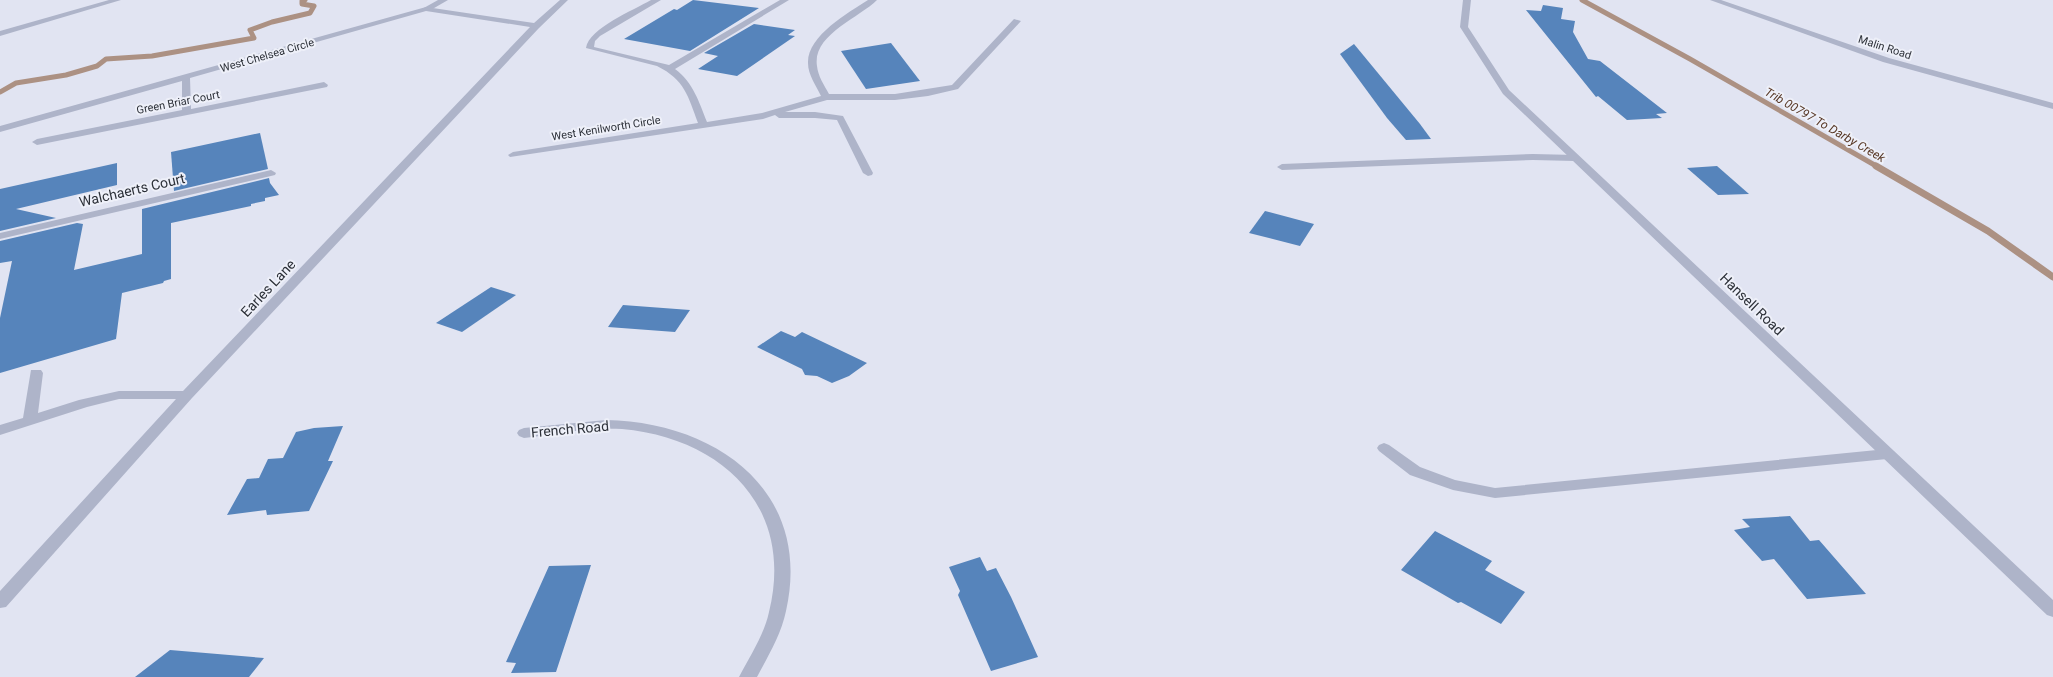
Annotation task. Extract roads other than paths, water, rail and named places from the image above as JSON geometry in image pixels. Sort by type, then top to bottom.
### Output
[{"type":"street","points":[[0,34],[117,0]]},
{"type":"street","points":[[426,9],[444,0]]},
{"type":"street","name":"Earles Lane","points":[[0,602],[187,395],[536,26],[564,0]]},
{"type":"street","points":[[642,0],[656,1]]},
{"type":"street","points":[[670,68],[785,0]]},
{"type":"street","points":[[826,97],[812,68],[812,51],[817,43],[828,33],[873,0]]},
{"type":"street","name":"Hansell Road","points":[[1467,0],[1464,27],[1506,92],[2053,610]]},
{"type":"street","name":"Malin Road","points":[[1714,0],[1886,60],[2053,106]]},
{"type":"street","points":[[656,1],[597,34],[591,41],[590,48],[660,64],[682,76],[688,85],[703,125]]},
{"type":"street","name":"West Chelsea Circle","points":[[0,129],[426,9],[536,26]]},
{"type":"street","points":[[762,116],[826,97],[895,97],[928,93],[955,86],[1017,21]]},
{"type":"street","points":[[186,77],[187,112]]},
{"type":"street","name":"Green Briar Court","points":[[37,142],[324,85]]},
{"type":"street","points":[[762,116],[815,115],[840,118],[868,173]]},
{"type":"street","name":"West Kenilworth Circle","points":[[513,155],[762,116]]},
{"type":"street","points":[[1282,167],[1533,157],[1576,158]]},
{"type":"street","name":"Walchaerts Court","points":[[0,236],[271,173]]},
{"type":"street","points":[[30,420],[36,373]]},
{"type":"street","points":[[0,430],[84,403],[119,395],[187,395]]},
{"type":"street","name":"French Road","points":[[524,433],[594,425],[632,426],[670,433],[705,448],[732,466],[756,486],[772,511],[779,536],[784,573],[778,612],[763,650],[748,677]]},
{"type":"street","points":[[1384,448],[1415,470],[1453,485],[1495,493],[1887,454]]},
{"type":"waterway","points":[[0,92],[16,83],[66,75],[97,66],[106,59],[152,56],[254,38],[250,30],[272,22],[310,13],[314,6],[302,4],[302,1],[305,0]]},
{"type":"waterway","name":"Trib 00797 To Darby Creek","points":[[1582,0],[1690,59],[1878,167]]},
{"type":"waterway","name":"Trib 00797 To Darby Creek","points":[[1876,166],[1988,231],[2053,277]]}]
